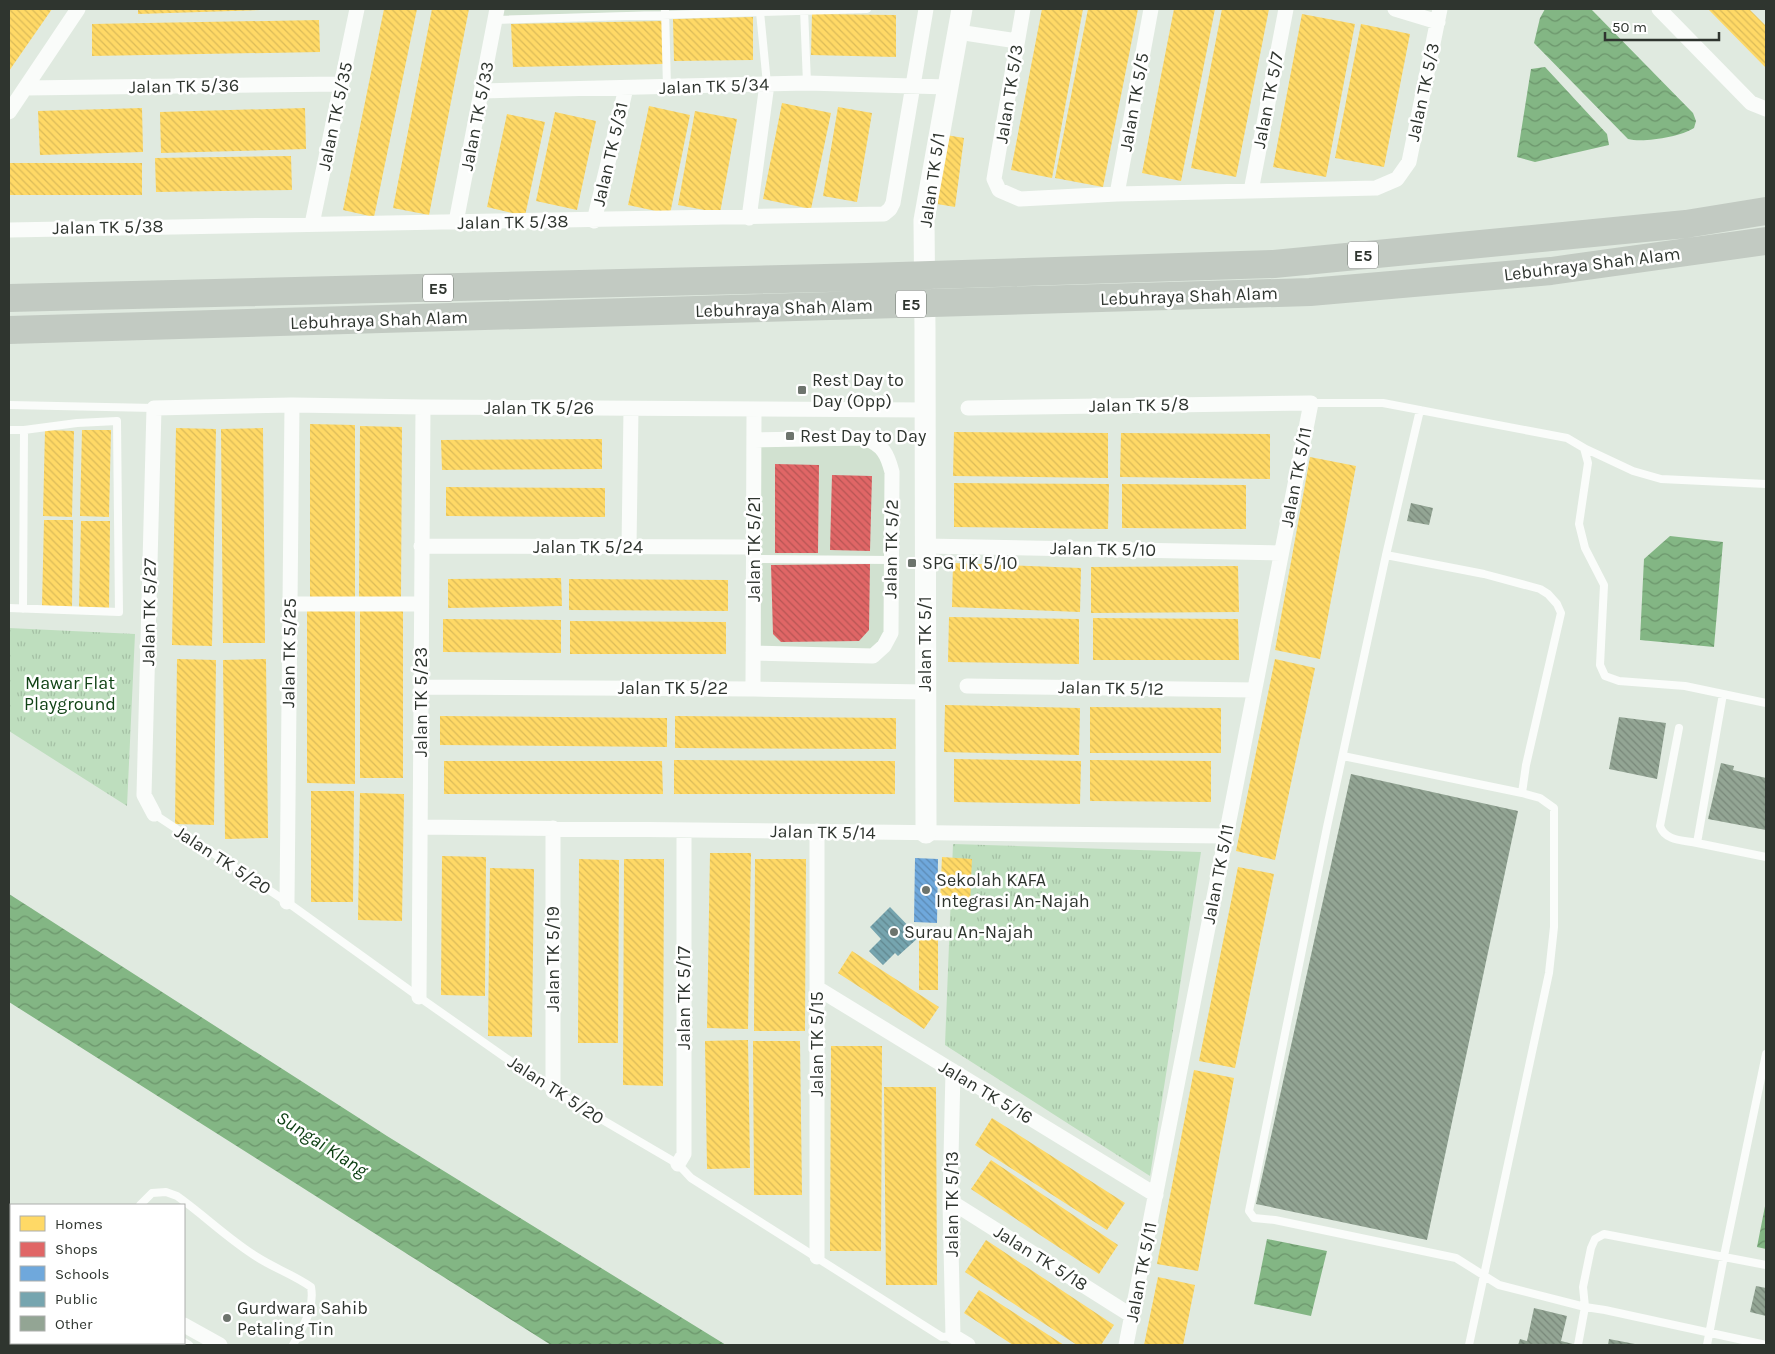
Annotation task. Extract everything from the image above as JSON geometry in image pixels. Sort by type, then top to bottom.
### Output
[{"type":"highway","name":"Lebuhraya Shah Alam","points":[[9,298],[867,277],[1274,264],[1686,224],[1766,211]]},
{"type":"highway","name":"Lebuhraya Shah Alam","points":[[9,330],[1310,292],[1551,271],[1766,241]]},
{"type":"street","points":[[9,112],[78,9]]},
{"type":"street","name":"Jalan TK 5/35","points":[[312,224],[357,9]]},
{"type":"street","name":"Jalan TK 5/38","points":[[9,230],[749,218],[884,214],[893,203],[926,9]]},
{"type":"street","name":"Jalan TK 5/1","points":[[926,833],[924,220],[962,9]]},
{"type":"street","name":"Jalan TK 5/3","points":[[1023,9],[994,179],[999,190],[1020,199],[1117,194]]},
{"type":"street","name":"Jalan TK 5/5","points":[[1117,194],[1151,9]]},
{"type":"street","name":"Jalan TK 5/7","points":[[1251,191],[1286,9]]},
{"type":"street","points":[[1395,9],[1439,15]]},
{"type":"street","points":[[1659,9],[1751,103],[1766,109]]},
{"type":"street","name":"Jalan TK 5/33","points":[[456,222],[496,14]]},
{"type":"street","name":"Jalan TK 5/3","points":[[1251,191],[1376,188],[1397,180],[1409,162],[1439,15]]},
{"type":"street","points":[[958,32],[1017,41]]},
{"type":"street","name":"Jalan TK 5/34","points":[[481,91],[807,83],[948,86]]},
{"type":"street","name":"Jalan TK 5/36","points":[[25,88],[342,84]]},
{"type":"street","points":[[749,218],[767,84]]},
{"type":"street","name":"Jalan TK 5/31","points":[[594,220],[626,88]]},
{"type":"street","points":[[1117,194],[1251,191]]},
{"type":"street","name":"Jalan TK 5/8","points":[[968,408],[1311,403]]},
{"type":"street","name":"Jalan TK 5/11","points":[[1126,1345],[1311,403]]},
{"type":"street","name":"Jalan TK 5/26","points":[[154,408],[292,405],[925,410]]},
{"type":"street","name":"Jalan TK 5/25","points":[[287,902],[292,405]]},
{"type":"street","name":"Jalan TK 5/23","points":[[418,997],[423,407]]},
{"type":"street","name":"Jalan TK 5/27","points":[[154,408],[144,795],[154,814]]},
{"type":"street","points":[[629,547],[630,409]]},
{"type":"street","name":"Jalan TK 5/21","points":[[753,689],[754,410]]},
{"type":"street","name":"Jalan TK 5/2","points":[[753,653],[873,656],[884,646],[890,634],[892,472],[888,456],[878,444],[865,438],[754,440]]},
{"type":"street","name":"Jalan TK 5/24","points":[[422,546],[629,547],[754,553]]},
{"type":"street","name":"Jalan TK 5/10","points":[[925,546],[1281,553]]},
{"type":"street","points":[[290,604],[421,604]]},
{"type":"street","name":"Jalan TK 5/12","points":[[967,686],[1254,690]]},
{"type":"street","name":"Jalan TK 5/22","points":[[420,687],[925,692]]},
{"type":"street","name":"Jalan TK 5/14","points":[[420,827],[1226,836]]},
{"type":"street","name":"Jalan TK 5/19","points":[[553,828],[554,1091]]},
{"type":"street","name":"Jalan TK 5/17","points":[[678,1164],[684,1154],[684,830]]},
{"type":"street","name":"Jalan TK 5/15","points":[[817,831],[817,1257]]},
{"type":"street","name":"Jalan TK 5/16","points":[[817,988],[1156,1195]]},
{"type":"street","name":"Jalan TK 5/13","points":[[952,1071],[950,1201],[953,1336]]},
{"type":"street","name":"Jalan TK 5/18","points":[[950,1201],[1132,1316]]},
{"type":"street","points":[[185,1326],[220,1345]]},
{"type":"street","name":"Jalan TK 5/20","points":[[953,1336],[968,1345]]},
{"type":"lane","points":[[496,14],[760,12],[868,9]]},
{"type":"lane","points":[[804,10],[807,83]]},
{"type":"lane","points":[[665,12],[667,87]]},
{"type":"lane","points":[[760,12],[767,84]]},
{"type":"lane","points":[[1311,403],[1383,403],[1567,438],[1633,471],[1661,478],[1766,484]]},
{"type":"lane","points":[[9,405],[154,408]]},
{"type":"lane","points":[[76,423],[77,406]]},
{"type":"lane","points":[[1420,410],[1342,756],[1249,1211],[1254,1218],[1275,1220],[1456,1258],[1499,1285],[1585,1307],[1766,1345]]},
{"type":"lane","points":[[9,430],[117,421],[118,612],[9,608]]},
{"type":"lane","points":[[23,608],[24,430]]},
{"type":"lane","points":[[1584,448],[1588,463],[1579,524],[1585,548],[1604,585],[1600,665],[1605,676],[1619,681],[1685,686],[1766,703]]},
{"type":"lane","points":[[754,553],[891,560]]},
{"type":"lane","points":[[1386,555],[1484,574],[1540,589],[1548,594],[1557,604],[1561,613],[1526,765],[1522,793]]},
{"type":"lane","points":[[1697,843],[1723,694]]},
{"type":"lane","points":[[1679,728],[1660,826],[1663,834],[1697,843],[1766,856]]},
{"type":"lane","points":[[1342,756],[1522,793],[1540,798],[1554,808],[1554,927],[1548,973],[1469,1345]]},
{"type":"lane","name":"Jalan TK 5/20","points":[[154,814],[287,902],[418,997],[554,1091],[678,1164],[691,1178],[942,1337],[953,1336]]},
{"type":"lane","points":[[1707,1345],[1766,1054]]},
{"type":"lane","points":[[141,1204],[152,1193],[166,1192],[177,1196],[252,1254],[302,1280],[311,1287],[313,1298],[310,1312],[293,1345]]},
{"type":"lane","points":[[1578,1345],[1585,1307],[1583,1287],[1591,1248],[1595,1239],[1604,1234],[1766,1265]]},
{"type":"shaded area","points":[[502,9],[735,9],[501,16]]},
{"type":"shaded area","points":[[864,444],[884,459],[887,474],[884,632],[879,642],[871,649],[761,647],[760,445]]},
{"type":"green space","name":"Mawar Flat Playground","points":[[9,628],[135,634],[127,806],[9,731]]},
{"type":"green space","points":[[953,844],[1201,852],[1150,1176],[945,1045]]},
{"type":"water","points":[[1545,9],[1591,9],[1693,113],[1696,121],[1694,128],[1680,134],[1661,138],[1628,139],[1534,43],[1540,18]]},
{"type":"water","points":[[1545,67],[1607,134],[1609,145],[1535,162],[1517,157],[1531,69]]},
{"type":"water","points":[[1670,536],[1723,542],[1714,647],[1640,640],[1644,559]]},
{"type":"water","name":"Sungai Klang","points":[[9,894],[387,1136],[726,1345],[551,1345],[9,1002]]},
{"type":"water","points":[[1766,1201],[1766,1249],[1757,1247]]},
{"type":"water","points":[[1267,1239],[1327,1251],[1311,1316],[1254,1304]]},
{"type":"building: Homes","points":[[9,9],[52,9],[9,71]]},
{"type":"building: Homes","points":[[138,9],[260,9],[260,10],[138,14]]},
{"type":"building: Homes","points":[[384,9],[417,9],[374,217],[343,210]]},
{"type":"building: Homes","points":[[432,9],[469,9],[429,215],[393,208]]},
{"type":"building: Homes","points":[[1042,9],[1083,9],[1052,178],[1011,170]]},
{"type":"building: Homes","points":[[1088,9],[1138,9],[1103,187],[1055,178]]},
{"type":"building: Homes","points":[[1174,9],[1215,9],[1181,181],[1142,173]]},
{"type":"building: Homes","points":[[1222,9],[1269,9],[1236,177],[1191,168]]},
{"type":"building: Homes","points":[[1708,9],[1749,9],[1766,26],[1766,68]]},
{"type":"building: Homes","points":[[812,14],[896,15],[896,57],[811,55]]},
{"type":"building: Homes","points":[[1302,14],[1355,24],[1326,177],[1273,167]]},
{"type":"building: Homes","points":[[753,17],[753,60],[674,61],[673,19]]},
{"type":"building: Homes","points":[[319,20],[320,52],[92,56],[92,24]]},
{"type":"building: Homes","points":[[662,21],[663,64],[513,67],[511,24]]},
{"type":"building: Homes","points":[[1361,24],[1410,34],[1384,167],[1335,158]]},
{"type":"building: Homes","points":[[782,103],[831,113],[811,209],[763,199]]},
{"type":"building: Homes","points":[[649,106],[690,115],[670,214],[628,205]]},
{"type":"building: Homes","points":[[838,107],[872,113],[857,202],[823,196]]},
{"type":"building: Homes","points":[[142,108],[143,152],[40,155],[38,111]]},
{"type":"building: Homes","points":[[305,108],[306,149],[161,153],[160,112]]},
{"type":"building: Homes","points":[[695,111],[737,119],[720,213],[678,205]]},
{"type":"building: Homes","points":[[555,112],[596,121],[577,210],[536,201]]},
{"type":"building: Homes","points":[[507,114],[545,122],[525,216],[487,207]]},
{"type":"building: Homes","points":[[946,135],[964,138],[955,207],[937,204]]},
{"type":"building: Homes","points":[[291,156],[292,190],[156,192],[155,158]]},
{"type":"building: Homes","points":[[9,163],[142,163],[142,195],[9,195]]},
{"type":"building: Homes","points":[[310,424],[355,425],[355,597],[310,597]]},
{"type":"building: Homes","points":[[360,426],[402,427],[401,598],[359,597]]},
{"type":"building: Homes","points":[[176,428],[216,429],[212,646],[172,645]]},
{"type":"building: Homes","points":[[263,428],[265,643],[223,643],[221,429]]},
{"type":"building: Homes","points":[[45,430],[74,431],[72,517],[43,516]]},
{"type":"building: Homes","points":[[82,430],[111,430],[109,517],[80,516]]},
{"type":"building: Homes","points":[[954,432],[1108,433],[1108,478],[953,476]]},
{"type":"building: Homes","points":[[1121,433],[1270,434],[1270,479],[1120,477]]},
{"type":"building: Homes","points":[[602,439],[602,469],[442,470],[441,440]]},
{"type":"building: Homes","points":[[1310,457],[1356,466],[1320,659],[1275,650]]},
{"type":"building: Homes","points":[[954,483],[1109,484],[1108,529],[954,527]]},
{"type":"building: Homes","points":[[1122,484],[1246,485],[1246,529],[1122,528]]},
{"type":"building: Homes","points":[[446,487],[605,488],[605,517],[446,516]]},
{"type":"building: Homes","points":[[44,520],[73,520],[72,607],[42,606]]},
{"type":"building: Homes","points":[[81,521],[110,521],[109,608],[79,607]]},
{"type":"building: Homes","points":[[953,563],[1081,568],[1080,612],[952,607]]},
{"type":"building: Homes","points":[[1238,566],[1239,612],[1091,613],[1091,567]]},
{"type":"building: Homes","points":[[561,578],[562,606],[448,608],[448,579]]},
{"type":"building: Homes","points":[[569,579],[728,580],[728,611],[569,610]]},
{"type":"building: Homes","points":[[307,609],[355,609],[355,784],[307,783]]},
{"type":"building: Homes","points":[[360,611],[403,611],[403,778],[360,778]]},
{"type":"building: Homes","points":[[949,617],[1079,619],[1079,664],[948,662]]},
{"type":"building: Homes","points":[[1093,618],[1238,619],[1239,660],[1093,660]]},
{"type":"building: Homes","points":[[443,619],[561,620],[561,653],[443,652]]},
{"type":"building: Homes","points":[[570,621],[726,622],[726,654],[570,654]]},
{"type":"building: Homes","points":[[177,659],[216,660],[214,825],[175,824]]},
{"type":"building: Homes","points":[[266,659],[268,838],[225,839],[223,660]]},
{"type":"building: Homes","points":[[1275,659],[1315,668],[1275,860],[1236,851]]},
{"type":"building: Homes","points":[[945,705],[1080,708],[1079,755],[944,752]]},
{"type":"building: Homes","points":[[1090,707],[1221,708],[1221,753],[1090,753]]},
{"type":"building: Homes","points":[[440,716],[667,718],[667,747],[440,745]]},
{"type":"building: Homes","points":[[675,716],[896,718],[896,749],[675,748]]},
{"type":"building: Homes","points":[[954,759],[1081,761],[1080,804],[954,802]]},
{"type":"building: Homes","points":[[674,760],[895,761],[895,794],[674,794]]},
{"type":"building: Homes","points":[[1090,760],[1211,761],[1211,802],[1090,801]]},
{"type":"building: Homes","points":[[444,761],[662,761],[663,794],[444,794]]},
{"type":"building: Homes","points":[[311,791],[354,791],[353,902],[311,902]]},
{"type":"building: Homes","points":[[360,793],[404,794],[402,921],[358,920]]},
{"type":"building: Homes","points":[[710,853],[751,853],[748,1029],[707,1028]]},
{"type":"building: Homes","points":[[442,856],[486,857],[485,996],[441,995]]},
{"type":"building: Homes","points":[[942,857],[972,859],[970,903],[940,901]]},
{"type":"building: Homes","points":[[579,859],[619,860],[618,1043],[578,1043]]},
{"type":"building: Homes","points":[[624,859],[664,859],[663,1086],[623,1085]]},
{"type":"building: Homes","points":[[755,859],[806,859],[805,1031],[754,1031]]},
{"type":"building: Homes","points":[[1238,867],[1274,874],[1235,1068],[1199,1061]]},
{"type":"building: Homes","points":[[490,868],[534,869],[532,1037],[488,1036]]},
{"type":"building: Homes","points":[[919,928],[938,929],[938,990],[919,990]]},
{"type":"building: Homes","points":[[852,951],[939,1007],[924,1029],[838,973]]},
{"type":"building: Homes","points":[[748,1040],[750,1168],[707,1169],[705,1041]]},
{"type":"building: Homes","points":[[753,1041],[800,1041],[802,1195],[754,1195]]},
{"type":"building: Homes","points":[[831,1046],[882,1046],[881,1251],[830,1251]]},
{"type":"building: Homes","points":[[1194,1070],[1234,1078],[1198,1271],[1157,1264]]},
{"type":"building: Homes","points":[[884,1087],[936,1087],[937,1285],[886,1285]]},
{"type":"building: Homes","points":[[992,1118],[1125,1203],[1107,1230],[975,1145]]},
{"type":"building: Homes","points":[[991,1160],[1118,1245],[1099,1274],[971,1189]]},
{"type":"building: Homes","points":[[986,1240],[1114,1325],[1101,1345],[1077,1345],[965,1272]]},
{"type":"building: Homes","points":[[1158,1277],[1195,1285],[1183,1345],[1144,1345]]},
{"type":"building: Homes","points":[[979,1290],[1064,1345],[1013,1345],[964,1313]]},
{"type":"building: Shops","points":[[775,464],[819,465],[818,553],[775,553]]},
{"type":"building: Shops","points":[[832,475],[872,476],[870,551],[830,550]]},
{"type":"building: Shops","points":[[870,564],[869,630],[859,641],[781,642],[773,634],[771,565]]},
{"type":"building: Schools","name":"Sekolah KAFA Integrasi An-Najah","points":[[915,858],[938,859],[937,923],[914,922]]},
{"type":"building: Public","name":"Surau An-Najah","points":[[890,907],[919,937],[898,956],[895,953],[883,965],[869,951],[881,939],[870,927]]},
{"type":"building: Other","points":[[1411,503],[1433,508],[1429,525],[1407,521]]},
{"type":"building: Other","points":[[1619,717],[1666,723],[1657,779],[1609,769]]},
{"type":"building: Other","points":[[1721,763],[1734,766],[1733,770],[1766,778],[1766,830],[1708,819]]},
{"type":"building: Other","points":[[1351,774],[1518,811],[1427,1240],[1256,1204]]},
{"type":"building: Other","points":[[1756,1286],[1766,1288],[1766,1316],[1750,1312]]},
{"type":"building: Other","points":[[1534,1308],[1567,1316],[1561,1341],[1573,1344],[1518,1345],[1520,1339],[1527,1341]]},
{"type":"building: Other","points":[[1609,1339],[1635,1344],[1635,1345],[1608,1345]]},
{"type":"place","name":"Rest Day to Day (Opp)","points":[[802,390]]},
{"type":"place","name":"Rest Day to Day","points":[[790,436]]},
{"type":"place","name":"SPG TK 5/10","points":[[912,563]]},
{"type":"place","name":"Sekolah KAFA Integrasi An-Najah","points":[[926,890]]},
{"type":"place","name":"Surau An-Najah","points":[[894,932]]},
{"type":"place","name":"Gurdwara Sahib Petaling Tin","points":[[227,1318]]}]
